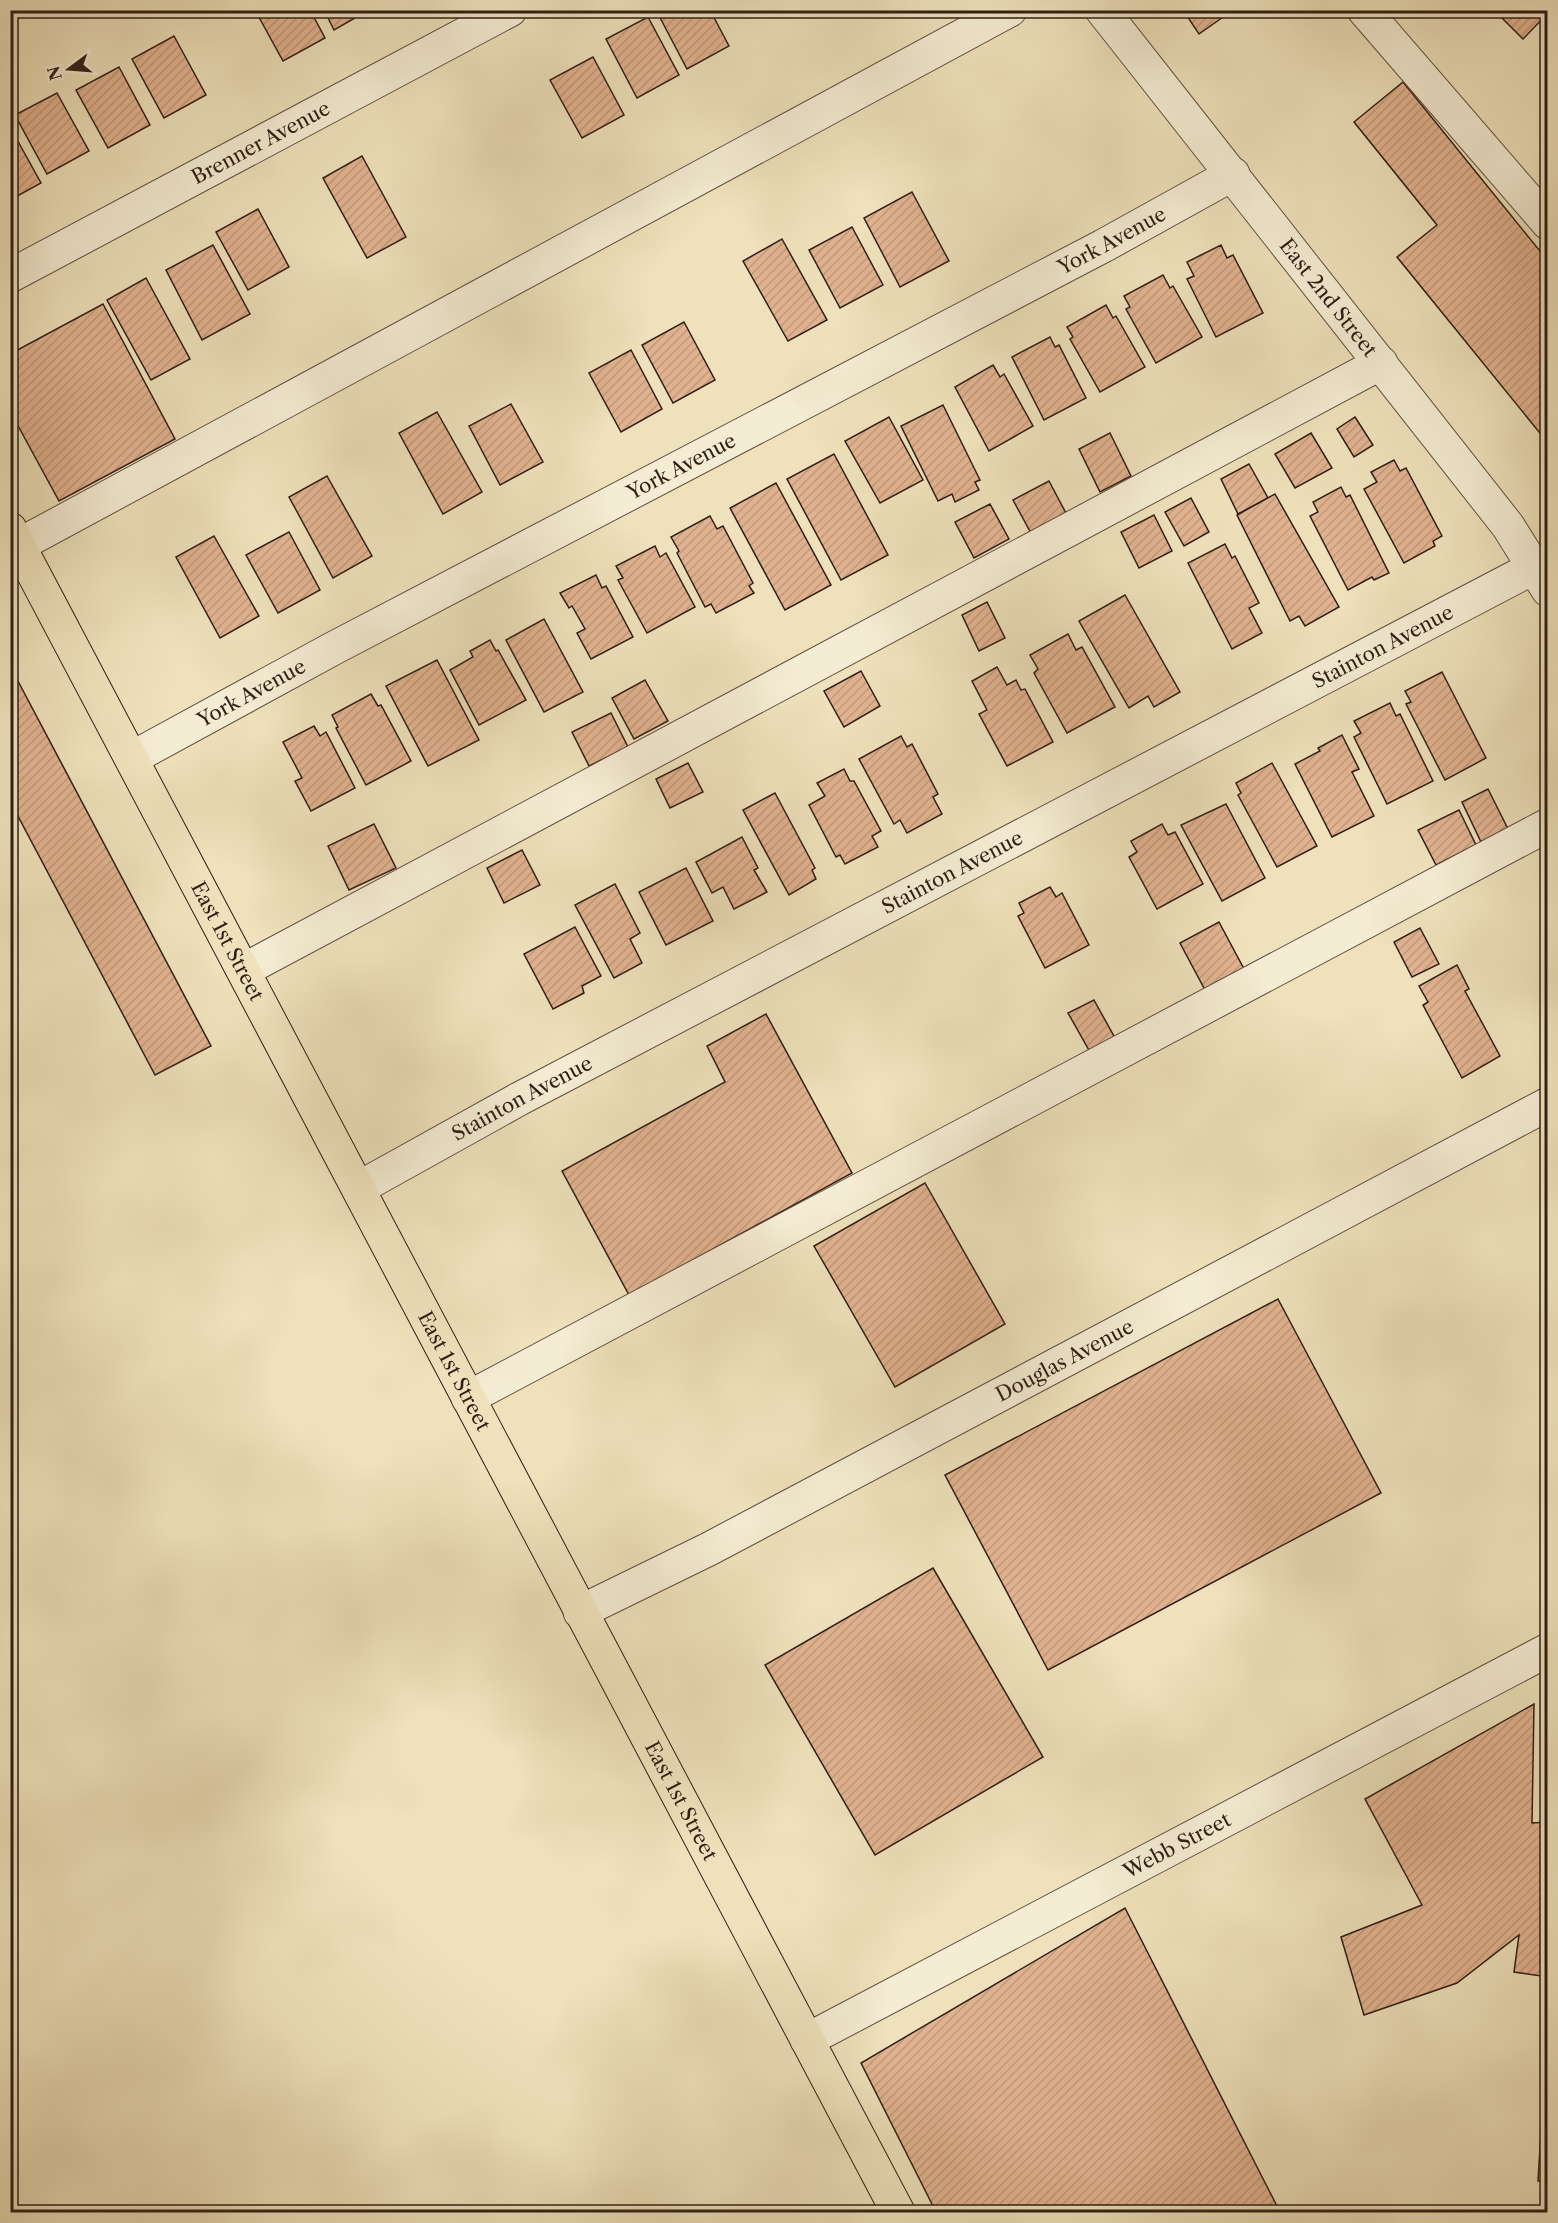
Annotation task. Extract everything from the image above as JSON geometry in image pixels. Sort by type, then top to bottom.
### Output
[{"type":"main road","name":"East 1st Street","points":[[15,537],[898,2212]]},
{"type":"street","name":"Brenner Avenue","points":[[10,276],[510,10]]},
{"type":"street","points":[[15,537],[1010,10]]},
{"type":"street","name":"East 2nd Street","points":[[1102,10],[1233,174],[1543,572]]},
{"type":"street","points":[[1364,10],[1548,223]]},
{"type":"street","name":"York Avenue","points":[[132,758],[334,648],[1103,246],[1233,174]]},
{"type":"street","points":[[244,970],[1381,363]]},
{"type":"street","name":"Stainton Avenue","points":[[359,1188],[519,1099],[1543,572]]},
{"type":"street","points":[[468,1398],[1548,825]]},
{"type":"street","name":"Douglas Avenue","points":[[580,1612],[709,1550],[1548,1104]]},
{"type":"street","name":"Webb Street","points":[[807,2040],[1548,1650]]},
{"type":"building","points":[[255,10],[310,10],[325,38],[283,61]]},
{"type":"building","points":[[324,10],[369,10],[334,30]]},
{"type":"building","points":[[656,10],[710,10],[729,46],[687,69]]},
{"type":"building","points":[[1183,10],[1233,10],[1199,34]]},
{"type":"building","points":[[1494,10],[1548,10],[1548,13],[1523,39]]},
{"type":"building","points":[[648,17],[679,75],[637,98],[606,39]]},
{"type":"building","points":[[174,36],[206,95],[164,118],[132,59]]},
{"type":"building","points":[[593,57],[624,115],[582,138],[550,80]]},
{"type":"building","points":[[119,67],[150,125],[108,148],[76,90]]},
{"type":"building","points":[[1403,82],[1548,261],[1548,443],[1397,257],[1437,225],[1354,122]]},
{"type":"building","points":[[57,93],[89,151],[47,174],[15,115]]},
{"type":"building","points":[[10,127],[41,183],[10,200]]},
{"type":"building","points":[[362,156],[406,237],[367,258],[323,178]]},
{"type":"building","points":[[912,192],[949,261],[900,287],[864,218]]},
{"type":"building","points":[[258,209],[289,267],[248,290],[216,232]]},
{"type":"building","points":[[852,227],[883,285],[840,308],[809,250]]},
{"type":"building","points":[[782,239],[827,320],[788,341],[743,261]]},
{"type":"building","points":[[213,245],[250,314],[202,340],[166,270]]},
{"type":"building","points":[[1221,245],[1227,258],[1233,255],[1263,313],[1216,337],[1187,279],[1194,276],[1187,262]]},
{"type":"building","points":[[1163,275],[1170,288],[1173,286],[1202,337],[1156,363],[1126,309],[1130,307],[1124,296]]},
{"type":"building","points":[[146,278],[190,359],[151,380],[107,300]]},
{"type":"building","points":[[103,304],[175,439],[59,501],[10,411],[10,354]]},
{"type":"building","points":[[1106,305],[1113,318],[1116,316],[1145,367],[1100,392],[1070,339],[1073,337],[1067,327]]},
{"type":"building","points":[[684,322],[715,380],[673,403],[642,345]]},
{"type":"building","points":[[1050,337],[1055,347],[1059,345],[1086,398],[1044,420],[1012,357]]},
{"type":"building","points":[[631,350],[662,409],[621,432],[589,373]]},
{"type":"building","points":[[993,365],[1000,377],[1004,374],[1033,426],[989,451],[955,387]]},
{"type":"building","points":[[511,404],[543,462],[500,485],[469,426]]},
{"type":"building","points":[[943,405],[980,480],[975,482],[979,490],[955,502],[952,494],[938,501],[901,426]]},
{"type":"building","points":[[437,412],[482,492],[443,514],[399,433]]},
{"type":"building","points":[[889,417],[923,480],[880,503],[845,441]]},
{"type":"building","points":[[1355,417],[1373,445],[1354,457],[1337,429]]},
{"type":"building","points":[[1110,433],[1131,476],[1100,492],[1079,449]]},
{"type":"building","points":[[1311,433],[1332,468],[1295,488],[1275,454]]},
{"type":"building","points":[[834,454],[888,555],[841,580],[787,479]]},
{"type":"building","points":[[1394,460],[1400,471],[1406,468],[1442,536],[1433,541],[1435,546],[1404,563],[1364,489],[1377,482],[1371,472]]},
{"type":"building","points":[[1249,464],[1268,498],[1238,514],[1221,479]]},
{"type":"building","points":[[327,476],[372,556],[333,578],[289,497]]},
{"type":"building","points":[[1049,481],[1067,515],[1032,535],[1013,500]]},
{"type":"building","points":[[776,483],[831,585],[785,610],[730,508]]},
{"type":"building","points":[[1341,487],[1346,497],[1350,495],[1389,573],[1374,580],[1372,577],[1348,590],[1310,516],[1318,512],[1313,502]]},
{"type":"building","points":[[1275,494],[1339,607],[1305,626],[1299,616],[1290,621],[1237,515]]},
{"type":"building","points":[[1191,498],[1209,532],[1184,546],[1165,512]]},
{"type":"building","points":[[990,504],[1009,539],[974,558],[955,522]]},
{"type":"building","points":[[1154,515],[1172,551],[1139,568],[1121,532]]},
{"type":"building","points":[[710,516],[717,529],[723,526],[753,583],[749,586],[754,593],[716,613],[711,604],[705,607],[671,537]]},
{"type":"building","points":[[289,532],[320,590],[278,613],[246,555]]},
{"type":"building","points":[[214,536],[259,616],[220,638],[176,557]]},
{"type":"building","points":[[1225,544],[1232,558],[1235,556],[1259,603],[1249,608],[1262,633],[1232,649],[1188,563]]},
{"type":"building","points":[[655,546],[660,557],[666,553],[695,607],[647,633],[618,580],[623,578],[616,566]]},
{"type":"building","points":[[596,575],[602,588],[606,586],[633,637],[591,659],[577,633],[585,629],[572,606],[569,608],[560,593]]},
{"type":"building","points":[[1125,595],[1180,692],[1154,707],[1148,696],[1129,708],[1079,621]]},
{"type":"building","points":[[987,602],[1005,638],[979,651],[962,615]]},
{"type":"building","points":[[544,619],[583,692],[544,712],[506,640]]},
{"type":"building","points":[[1068,634],[1076,650],[1082,647],[1115,707],[1067,733],[1034,673],[1038,669],[1030,655]]},
{"type":"building","points":[[490,640],[526,700],[479,725],[450,670],[473,657],[470,651]]},
{"type":"building","points":[[437,660],[479,740],[428,766],[386,686]]},
{"type":"building","points":[[10,666],[211,1046],[155,1075],[10,801]]},
{"type":"building","points":[[997,667],[1007,685],[1016,680],[1021,690],[1025,689],[1053,742],[1007,766],[979,714],[987,710],[972,681]]},
{"type":"building","points":[[861,671],[880,706],[844,727],[824,691]]},
{"type":"building","points":[[1442,672],[1486,758],[1445,780],[1406,704],[1411,702],[1405,691]]},
{"type":"building","points":[[645,680],[668,721],[634,739],[612,698]]},
{"type":"building","points":[[371,694],[378,706],[381,705],[411,761],[366,785],[336,728],[338,727],[332,715]]},
{"type":"building","points":[[1390,703],[1396,716],[1400,714],[1433,781],[1387,804],[1354,737],[1361,733],[1354,721]]},
{"type":"building","points":[[611,713],[628,747],[589,766],[572,732]]},
{"type":"building","points":[[314,726],[320,736],[326,732],[355,788],[311,811],[295,781],[302,778],[283,742]]},
{"type":"building","points":[[1342,735],[1359,769],[1352,772],[1374,816],[1332,837],[1295,764],[1320,751],[1318,748]]},
{"type":"building","points":[[901,736],[907,747],[912,744],[938,794],[933,797],[942,814],[907,833],[900,820],[894,824],[859,759]]},
{"type":"building","points":[[688,763],[703,792],[670,808],[656,779]]},
{"type":"building","points":[[1272,763],[1317,846],[1277,867],[1238,795],[1241,793],[1236,783]]},
{"type":"building","points":[[844,769],[850,781],[854,781],[881,831],[872,836],[878,847],[845,864],[840,855],[836,857],[809,805],[825,796],[817,783]]},
{"type":"building","points":[[1488,789],[1508,829],[1481,842],[1462,802]]},
{"type":"building","points":[[775,793],[815,868],[812,870],[816,879],[789,895],[743,810]]},
{"type":"building","points":[[1226,804],[1265,878],[1222,901],[1181,825]]},
{"type":"building","points":[[1459,810],[1476,845],[1436,865],[1418,830]]},
{"type":"building","points":[[374,824],[396,868],[349,890],[328,846]]},
{"type":"building","points":[[1162,824],[1168,835],[1175,832],[1203,884],[1157,909],[1129,857],[1137,852],[1131,841]]},
{"type":"building","points":[[742,837],[758,868],[754,870],[767,892],[734,909],[723,887],[712,893],[696,862]]},
{"type":"building","points":[[522,850],[540,885],[504,903],[487,868]]},
{"type":"building","points":[[686,868],[713,921],[666,945],[639,892]]},
{"type":"building","points":[[615,884],[640,933],[630,939],[642,963],[614,978],[575,905]]},
{"type":"building","points":[[1050,887],[1056,897],[1062,893],[1089,945],[1045,968],[1018,916],[1024,913],[1019,903]]},
{"type":"building","points":[[1219,922],[1244,969],[1205,990],[1180,943]]},
{"type":"building","points":[[575,927],[601,976],[582,986],[584,993],[553,1009],[524,954]]},
{"type":"building","points":[[1420,928],[1439,964],[1412,977],[1394,942]]},
{"type":"building","points":[[1457,965],[1469,989],[1465,991],[1500,1056],[1462,1078],[1423,1005],[1428,1002],[1419,986]]},
{"type":"building","points":[[1094,1000],[1115,1038],[1090,1052],[1068,1013]]},
{"type":"building","points":[[766,1014],[852,1173],[629,1295],[562,1171],[725,1082],[707,1046]]},
{"type":"building","points":[[925,1183],[1005,1324],[895,1387],[814,1246]]},
{"type":"building","points":[[1278,1299],[1381,1493],[1048,1670],[945,1475]]},
{"type":"building","points":[[933,1568],[1043,1757],[875,1855],[765,1665]]},
{"type":"building","points":[[1534,1704],[1532,1823],[1548,1822],[1548,1977],[1514,1972],[1519,1935],[1457,1983],[1364,2015],[1341,1937],[1422,1905],[1365,1799]]},
{"type":"building","points":[[1125,1908],[1280,2212],[936,2212],[861,2063]]},
{"type":"building","points":[[1548,2014],[1548,2181],[1538,2181]]}]
